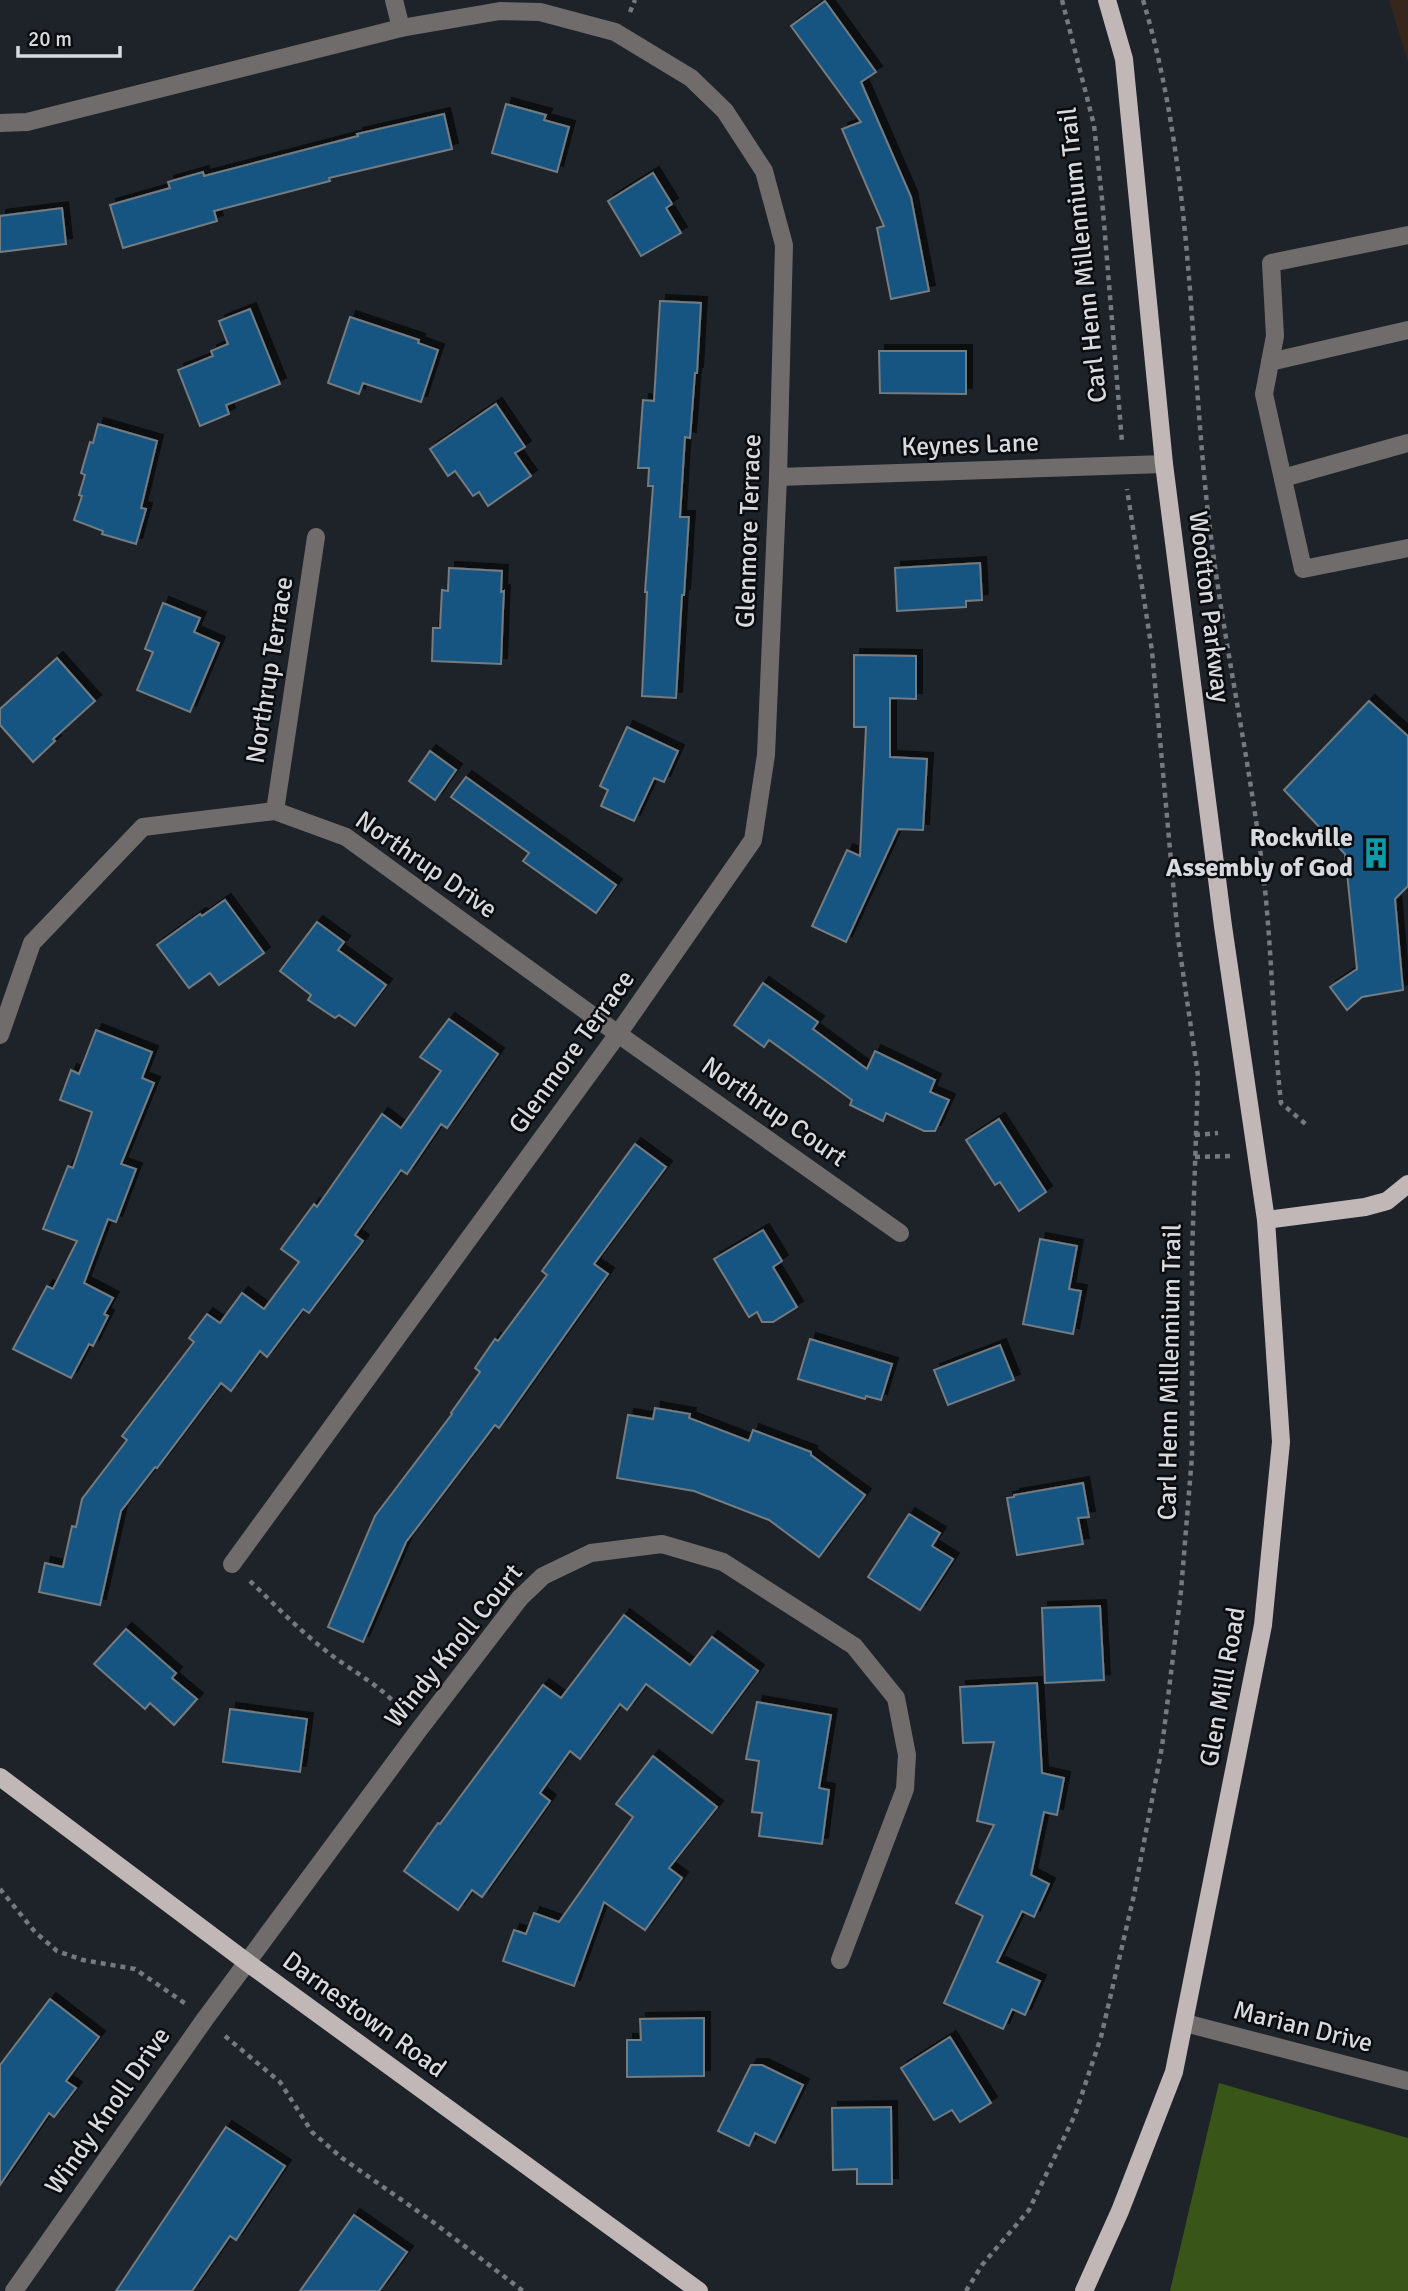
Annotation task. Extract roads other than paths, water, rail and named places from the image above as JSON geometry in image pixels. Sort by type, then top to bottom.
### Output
[{"type":"main road","name":"Wootton Parkway","points":[[1107,0],[1124,59],[1164,464],[1223,926],[1266,1220]]},
{"type":"main road","points":[[1266,1220],[1365,1207],[1387,1201],[1408,1184]]},
{"type":"main road","name":"Glen Mill Road","points":[[1084,2291],[1120,2211],[1174,2073],[1263,1625],[1280,1442],[1266,1220]]},
{"type":"main road","name":"Darnestown Road","points":[[0,1777],[248,1963],[699,2291]]},
{"type":"street","points":[[394,0],[401,28]]},
{"type":"street","name":"Glenmore Terrace","points":[[0,124],[27,122],[401,28],[500,11],[540,12],[615,32],[691,78],[725,111],[764,172],[784,245],[778,477],[766,755],[753,840],[618,1034],[232,1564]]},
{"type":"street","points":[[1408,235],[1271,263],[1275,336],[1264,394],[1303,569],[1408,548]]},
{"type":"street","points":[[1270,362],[1408,330]]},
{"type":"street","points":[[1283,478],[1408,443]]},
{"type":"street","name":"Keynes Lane","points":[[778,477],[1164,464]]},
{"type":"street","name":"Northrup Terrace","points":[[275,811],[316,537]]},
{"type":"street","name":"Northrup Drive","points":[[0,1035],[33,943],[143,827],[275,811],[346,837],[618,1034]]},
{"type":"street","name":"Northrup Court","points":[[618,1034],[900,1233]]},
{"type":"street","name":"Windy Knoll Court","points":[[248,1963],[418,1731],[520,1598],[543,1576],[591,1553],[662,1544],[723,1562],[854,1646],[896,1698],[907,1755],[905,1788],[840,1960]]},
{"type":"street","name":"Windy Knoll Drive","points":[[14,2291],[205,2019],[248,1963]]},
{"type":"street","name":"Marian Drive","points":[[1185,2023],[1408,2081]]},
{"type":"place","name":"Rockville Assembly of God","points":[[1376,853]]}]
